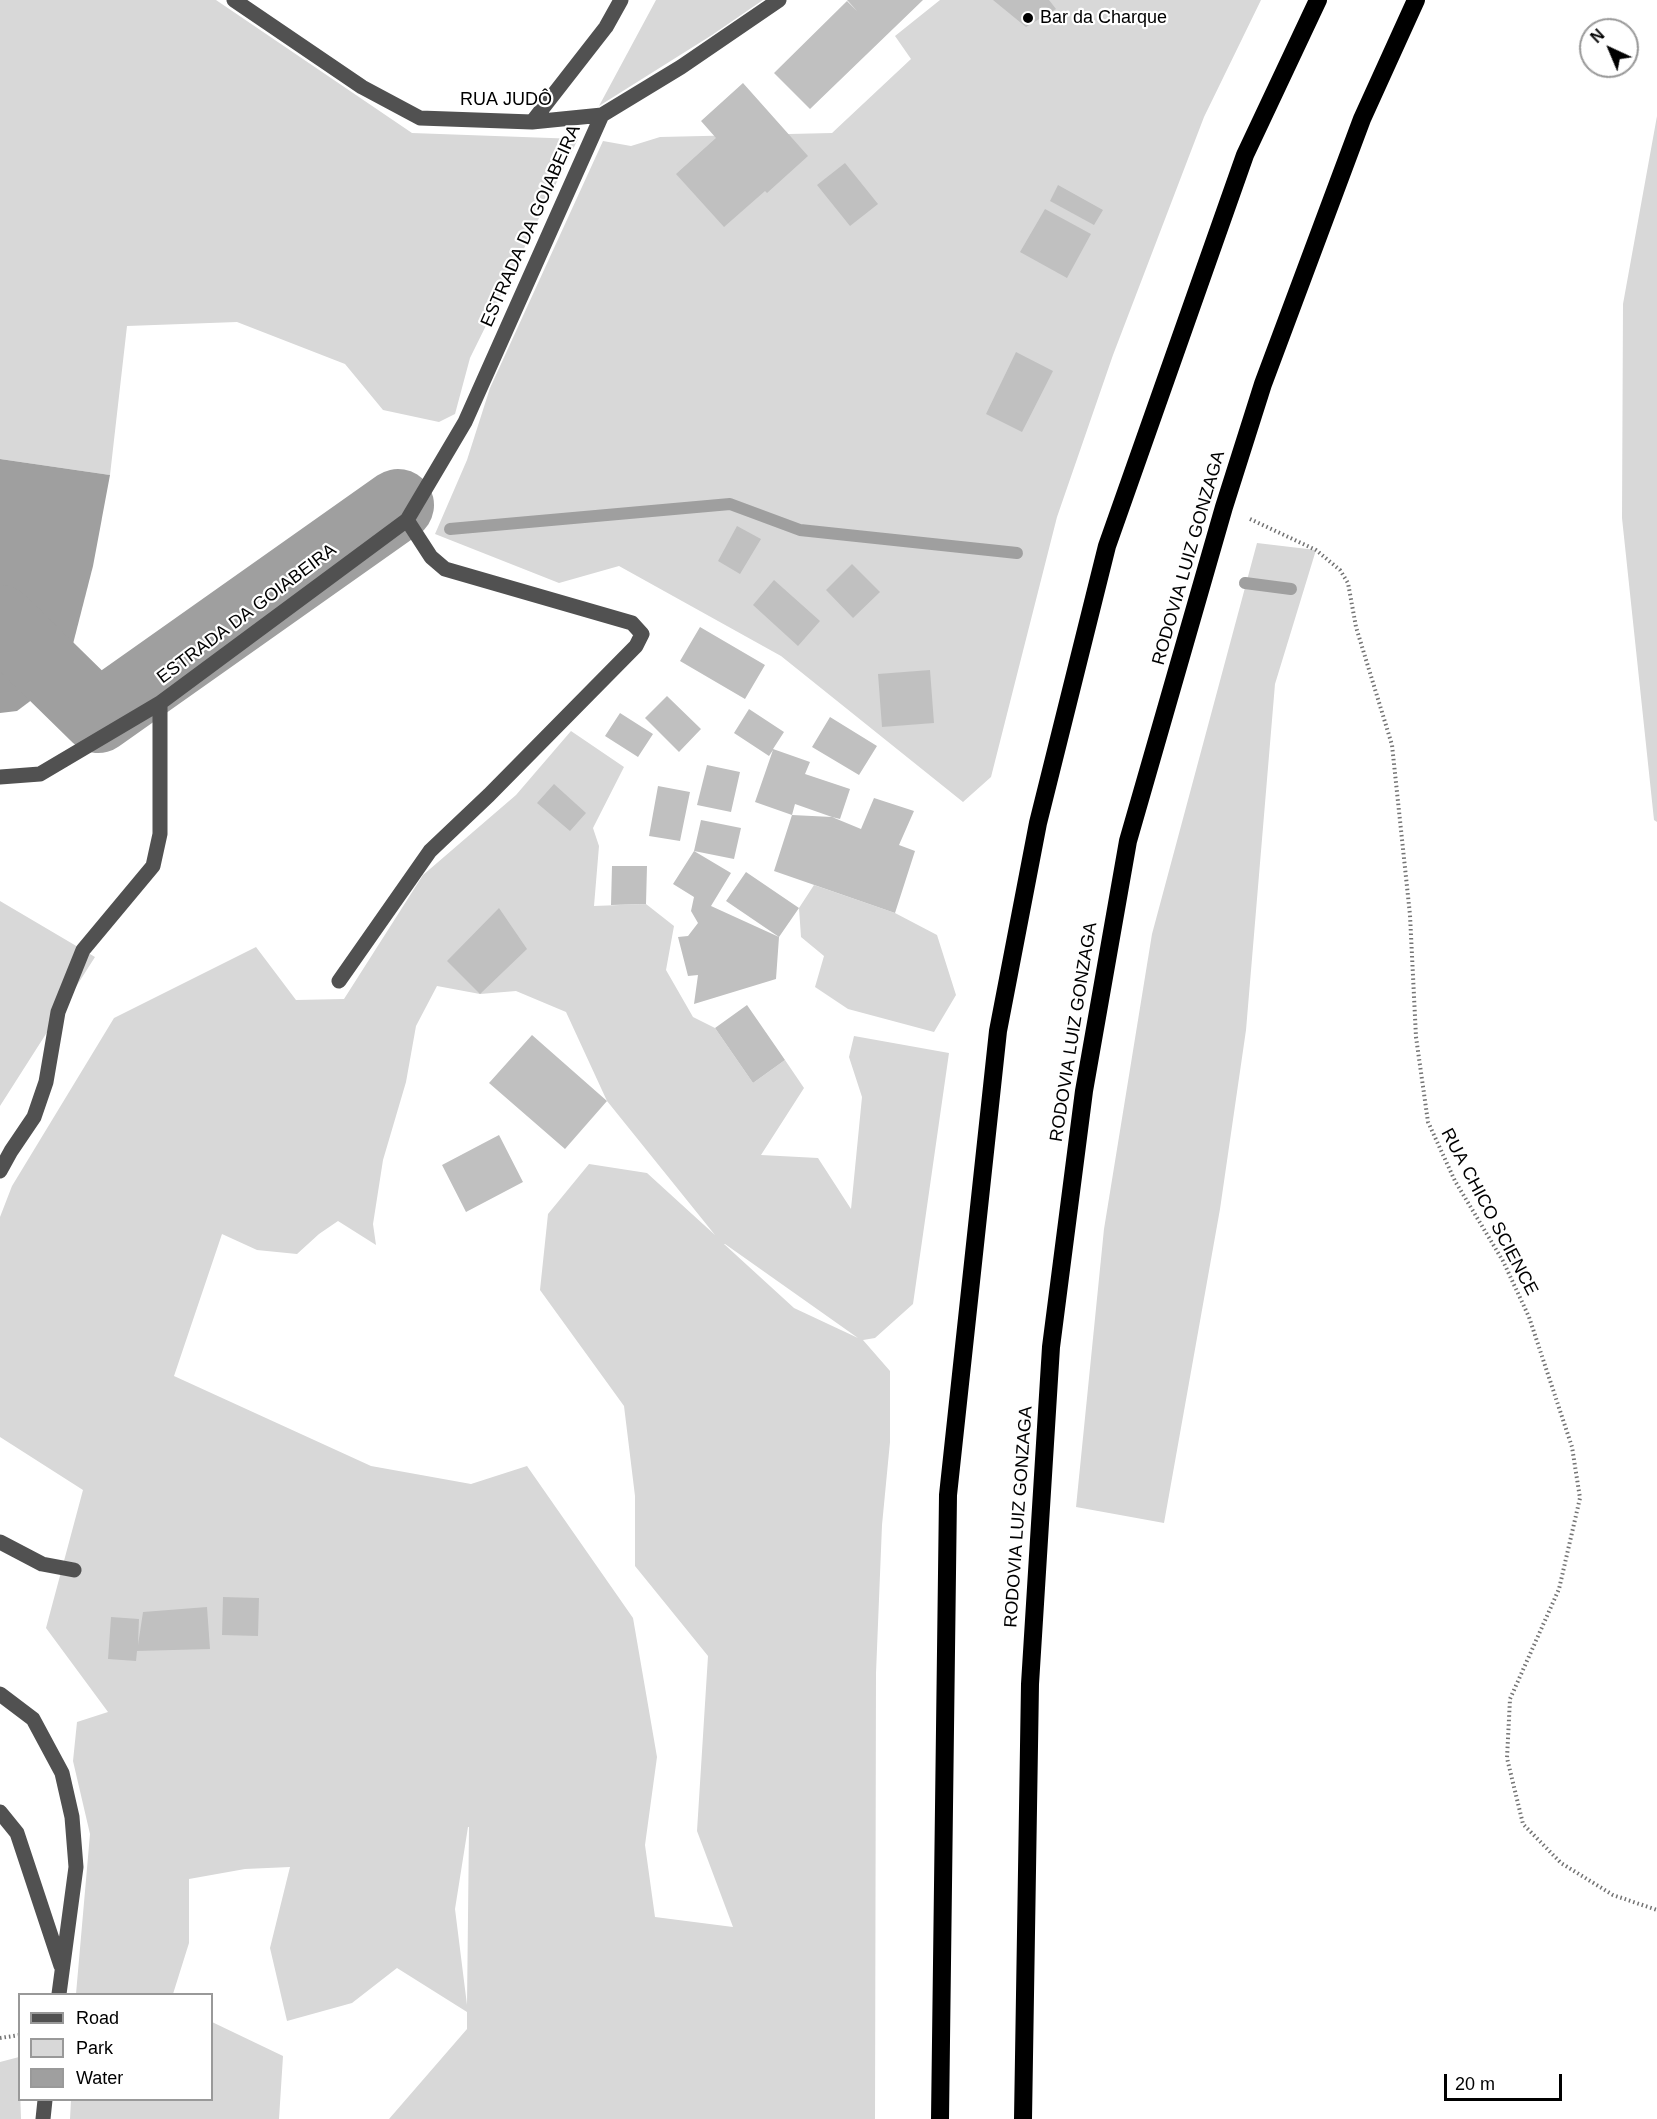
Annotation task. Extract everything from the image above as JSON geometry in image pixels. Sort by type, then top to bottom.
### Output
[{"type":"highway","points":[[940,2119],[948,1495],[998,1031],[1038,823],[1107,546],[1245,154],[1318,0]]},
{"type":"highway","name":"RODOVIA LUIZ GONZAGA","points":[[1023,2119],[1030,1684],[1051,1347],[1084,1091],[1128,841],[1224,507],[1263,384],[1362,119],[1416,0]]},
{"type":"street","name":"RUA JUDÔ","points":[[234,0],[362,87],[420,118],[532,122],[602,115],[681,67],[779,0]]},
{"type":"street","points":[[532,122],[606,27],[621,0]]},
{"type":"street","name":"ESTRADA DA GOIABEIRA","points":[[0,1171],[5,1151],[34,1118],[46,1082],[58,1011],[82,950],[153,866],[160,834],[160,703],[407,520],[465,422],[602,115]]},
{"type":"street","points":[[339,981],[430,851],[489,795],[636,646],[642,634],[632,623],[445,569],[431,557],[407,520]]},
{"type":"street","points":[[0,777],[40,774],[160,703]]},
{"type":"street","points":[[0,1542],[42,1564],[74,1570]]},
{"type":"street","points":[[0,1694],[33,1719],[62,1773],[72,1817],[76,1866],[59,1993]]},
{"type":"street","points":[[0,1812],[17,1833],[63,1971]]},
{"type":"street","points":[[44,2119],[45,2101]]},
{"type":"path","name":"RUA CHICO SCIENCE","points":[[1224,507],[1316,550],[1340,570],[1348,583],[1356,627],[1392,745],[1410,915],[1416,1037],[1428,1122],[1455,1181],[1503,1261],[1528,1317],[1572,1447],[1580,1497],[1559,1589],[1509,1699],[1507,1758],[1523,1824],[1561,1863],[1613,1895],[1657,1910]]},
{"type":"path","points":[[0,2038],[18,2035]]},
{"type":"green space","points":[[0,0],[216,0],[412,133],[578,139],[470,358],[455,414],[439,422],[383,410],[345,364],[237,322],[127,326],[110,475],[0,459]]},
{"type":"green space","points":[[656,0],[763,0],[599,106]]},
{"type":"green space","points":[[940,0],[1261,0],[1204,117],[1113,355],[1057,517],[991,777],[963,802],[781,656],[619,566],[559,583],[435,534],[467,460],[490,388],[603,141],[631,146],[660,137],[832,133],[911,59],[895,36]]},
{"type":"green space","points":[[1657,116],[1657,822],[1654,820],[1622,518],[1623,304]]},
{"type":"green space","points":[[1257,543],[1316,550],[1275,684],[1246,1030],[1220,1209],[1164,1523],[1076,1507],[1104,1229],[1152,934]]},
{"type":"green space","points":[[571,731],[624,767],[593,828],[599,846],[594,906],[646,904],[674,926],[666,970],[693,1017],[715,1028],[753,1083],[785,1060],[804,1088],[761,1155],[818,1158],[851,1209],[862,1097],[849,1057],[854,1036],[949,1053],[913,1304],[875,1338],[863,1340],[890,1371],[890,1442],[882,1525],[876,1673],[875,2119],[389,2119],[467,2029],[467,2012],[397,1968],[352,2003],[287,2021],[270,1948],[290,1867],[245,1869],[189,1879],[189,1943],[173,1993],[76,1993],[90,1834],[73,1761],[77,1722],[108,1712],[46,1628],[83,1490],[0,1437],[0,1217],[12,1186],[114,1018],[256,947],[296,1000],[344,999],[423,875],[516,795]],"holes":[[[437,986],[480,994],[516,991],[566,1012],[607,1101],[715,1235],[647,1173],[589,1164],[548,1214],[540,1290],[624,1406],[635,1496],[635,1566],[708,1656],[697,1831],[733,1927],[655,1917],[645,1845],[657,1757],[633,1618],[527,1466],[471,1484],[371,1466],[174,1376],[222,1234],[257,1250],[297,1254],[338,1221],[376,1245],[373,1224],[383,1160],[406,1082],[416,1026]],[[725,1244],[858,1338],[794,1308]],[[469,1827],[467,2005],[455,1909]]]},
{"type":"green space","points":[[814,885],[895,913],[937,935],[956,995],[934,1032],[848,1009],[815,987],[824,956],[801,937],[799,908]]},
{"type":"green space","points":[[0,901],[95,957],[0,1106]]},
{"type":"green space","points":[[213,2022],[283,2056],[279,2119],[70,2119],[71,2101],[213,2101]]},
{"type":"green space","points":[[18,2057],[18,2101],[20,2101],[21,2119],[0,2119],[0,2062]]},
{"type":"water","points":[[0,459],[110,475],[93,566],[65,675],[17,711],[0,713]]},
{"type":"building","points":[[847,0],[923,0],[810,109],[774,73],[847,1],[857,11]]},
{"type":"building","name":"Bar da Charque","points":[[993,0],[1049,0],[1056,9],[1026,27]]},
{"type":"building","points":[[743,83],[808,156],[724,227],[676,174],[716,138],[701,121]]},
{"type":"building","points":[[845,163],[878,204],[850,226],[817,185]]},
{"type":"building","points":[[1058,185],[1103,210],[1094,225],[1050,201]]},
{"type":"building","points":[[1045,209],[1091,234],[1067,278],[1020,252]]},
{"type":"building","points":[[1016,352],[1053,371],[1022,432],[986,414]]},
{"type":"building","points":[[737,526],[761,539],[740,574],[718,561]]},
{"type":"building","points":[[852,564],[880,592],[853,618],[826,590]]},
{"type":"building","points":[[774,580],[820,621],[798,646],[753,605]]},
{"type":"building","points":[[700,627],[765,665],[745,699],[680,661]]},
{"type":"building","points":[[930,670],[934,723],[882,727],[878,674]]},
{"type":"building","points":[[667,696],[701,729],[679,752],[645,718]]},
{"type":"building","points":[[749,709],[784,732],[773,749],[810,762],[805,774],[850,789],[840,819],[795,804],[792,815],[755,802],[773,750],[769,756],[734,733]]},
{"type":"building","points":[[620,713],[653,734],[638,757],[605,736]]},
{"type":"building","points":[[830,717],[877,746],[859,775],[812,747]]},
{"type":"building","points":[[707,765],[740,772],[731,812],[697,805]]},
{"type":"building","points":[[554,784],[586,813],[570,831],[537,803]]},
{"type":"building","points":[[658,786],[690,792],[680,841],[649,836]]},
{"type":"building","points":[[874,798],[914,811],[899,845],[915,851],[895,913],[774,871],[792,815],[832,817],[861,829]]},
{"type":"building","points":[[701,820],[741,828],[734,859],[694,851]]},
{"type":"building","points":[[694,851],[731,873],[711,906],[779,937],[776,979],[694,1004],[698,975],[688,976],[678,937],[688,936],[698,923],[691,911],[694,897],[673,884]]},
{"type":"building","points":[[612,866],[647,866],[646,904],[611,905]]},
{"type":"building","points":[[746,872],[799,908],[779,937],[726,901]]},
{"type":"building","points":[[499,908],[527,949],[480,994],[447,961]]},
{"type":"building","points":[[747,1005],[785,1060],[753,1083],[715,1028]]},
{"type":"building","points":[[532,1035],[607,1101],[565,1149],[489,1083]]},
{"type":"building","points":[[499,1135],[523,1182],[466,1212],[442,1165]]},
{"type":"building","points":[[223,1597],[259,1598],[258,1636],[222,1635]]},
{"type":"building","points":[[207,1607],[210,1649],[137,1651],[136,1661],[108,1659],[111,1617],[139,1619],[138,1645],[143,1612]]},
{"type":"waterway","points":[[450,529],[730,504],[800,530],[1017,553]]},
{"type":"waterway","points":[[0,621],[98,717],[398,505]]},
{"type":"waterway","points":[[1245,583],[1291,589]]},
{"type":"place","name":"Bar da Charque","points":[[1028,18]]}]
